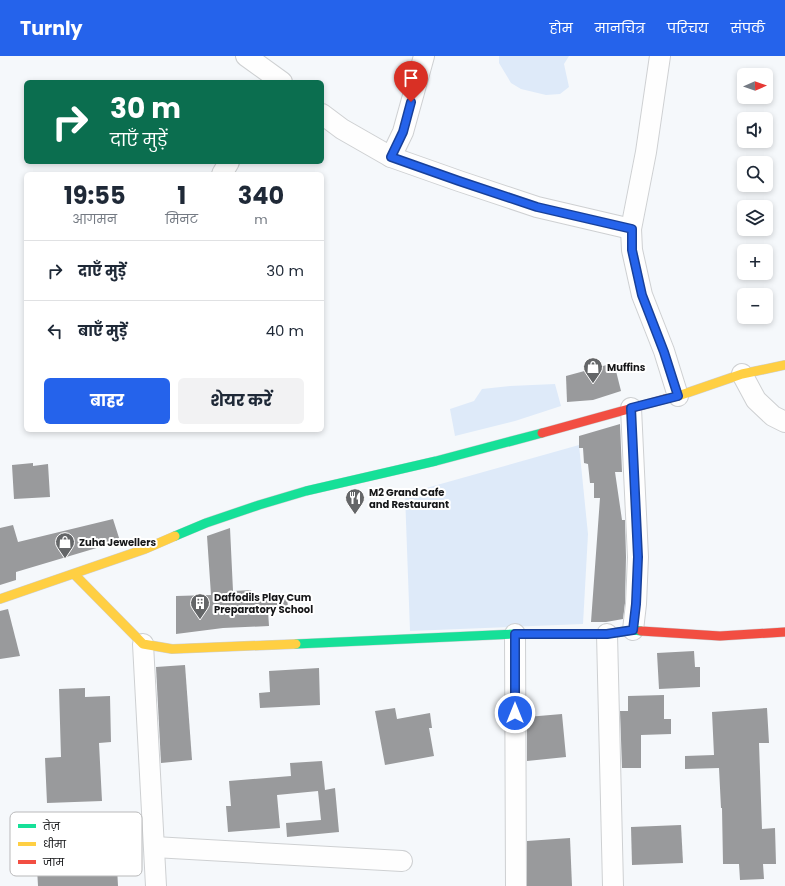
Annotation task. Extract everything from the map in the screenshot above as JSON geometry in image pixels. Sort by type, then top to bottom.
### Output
[{"type":"main road","points":[[0,599],[145,549],[206,523],[306,491],[436,461],[678,396],[742,374],[785,365]]},
{"type":"main road","points":[[74,574],[143,644],[172,649],[515,634],[607,634],[633,630],[720,636],[785,632]]},
{"type":"street","points":[[246,56],[276,80]]},
{"type":"street","points":[[391,157],[403,132],[424,56]]},
{"type":"street","points":[[660,56],[646,152],[632,229],[632,250],[642,295],[664,352],[678,396]]},
{"type":"street","points":[[324,116],[342,129],[391,157],[537,207],[632,229]]},
{"type":"street","points":[[742,374],[756,400],[773,416],[785,422]]},
{"type":"street","points":[[631,408],[638,557],[636,604],[633,630]]},
{"type":"street","points":[[515,634],[516,886]]},
{"type":"street","points":[[607,634],[613,886]]},
{"type":"street","points":[[143,644],[156,886]]},
{"type":"street","points":[[154,847],[402,861]]},
{"type":"shaded area","points":[[499,56],[569,56],[564,64],[569,87],[560,94],[546,95],[521,89],[511,83],[499,63]]},
{"type":"shaded area","points":[[555,384],[561,406],[515,421],[455,436],[450,409],[474,401],[482,389]]},
{"type":"shaded area","points":[[579,445],[588,534],[583,624],[410,631],[405,494]]},
{"type":"building","name":"Muffins","points":[[614,363],[621,391],[593,400],[567,402],[566,376]]},
{"type":"building","points":[[620,424],[622,472],[615,472],[622,520],[625,520],[626,557],[625,603],[623,619],[606,622],[591,622],[600,498],[594,498],[594,483],[590,483],[588,464],[584,463],[583,448],[579,448],[579,436]]},
{"type":"building","points":[[33,463],[33,466],[48,464],[50,497],[14,499],[12,465]]},
{"type":"building","points":[[113,519],[120,541],[16,572],[16,580],[0,585],[0,528],[13,525],[18,542]]},
{"type":"building","points":[[230,528],[233,591],[251,590],[252,596],[287,594],[288,610],[268,611],[269,626],[223,628],[176,634],[176,596],[211,595],[207,536]]},
{"type":"building","points":[[8,609],[20,656],[0,659],[0,611]]},
{"type":"building","points":[[694,651],[695,667],[700,667],[700,687],[659,689],[657,653]]},
{"type":"building","points":[[185,665],[192,760],[161,763],[156,667]]},
{"type":"building","points":[[319,668],[320,705],[260,708],[259,693],[270,692],[269,671]]},
{"type":"building","points":[[85,688],[85,697],[110,696],[111,742],[99,743],[102,801],[47,803],[45,758],[61,757],[59,689]]},
{"type":"building","points":[[664,695],[664,719],[671,719],[671,734],[641,735],[641,768],[622,768],[620,711],[628,711],[628,696]]},
{"type":"building","points":[[395,708],[397,719],[430,713],[432,728],[429,728],[434,756],[385,765],[375,711]]},
{"type":"building","points":[[767,708],[769,743],[759,743],[762,829],[775,828],[776,864],[763,864],[764,879],[740,880],[739,864],[723,864],[722,808],[719,768],[685,769],[685,756],[714,755],[712,712]]},
{"type":"building","points":[[562,714],[566,757],[527,761],[527,717]]},
{"type":"building","points":[[322,761],[325,790],[335,788],[339,832],[287,837],[286,823],[321,820],[318,791],[277,795],[280,828],[228,832],[226,806],[231,806],[229,781],[291,776],[290,763]]},
{"type":"building","points":[[681,825],[683,863],[632,865],[631,827]]},
{"type":"building","points":[[570,838],[572,886],[527,886],[527,841]]},
{"type":"building","points":[[37,876],[117,876],[118,886],[38,886]]},
{"type":"traffic: fast","points":[[175,536],[206,523],[306,491],[436,461],[542,433]]},
{"type":"traffic: fast","points":[[296,644],[515,634],[607,634],[633,630],[641,631]]},
{"type":"traffic: slow","points":[[665,399],[742,374],[785,365]]},
{"type":"traffic: slow","points":[[0,599],[145,549],[175,536]]},
{"type":"traffic: slow","points":[[74,574],[143,644],[172,649],[296,644]]},
{"type":"traffic: jam","points":[[542,433],[665,399]]},
{"type":"traffic: jam","points":[[641,631],[720,636],[785,632]]},
{"type":"place","name":"Muffins","points":[[593,384]]},
{"type":"place","name":"M2 Grand Cafe and Restaurant","points":[[355,515]]},
{"type":"place","name":"Zuha Jewellers","points":[[65,559]]},
{"type":"place","name":"Daffodils Play Cum Preparatory School","points":[[200,620]]},
{"type":"route","points":[[411,102],[403,132],[391,157],[537,207],[632,229],[632,250],[642,295],[664,352],[678,396],[631,408],[638,557],[636,604],[633,630],[607,634],[515,634],[515,713]]}]
